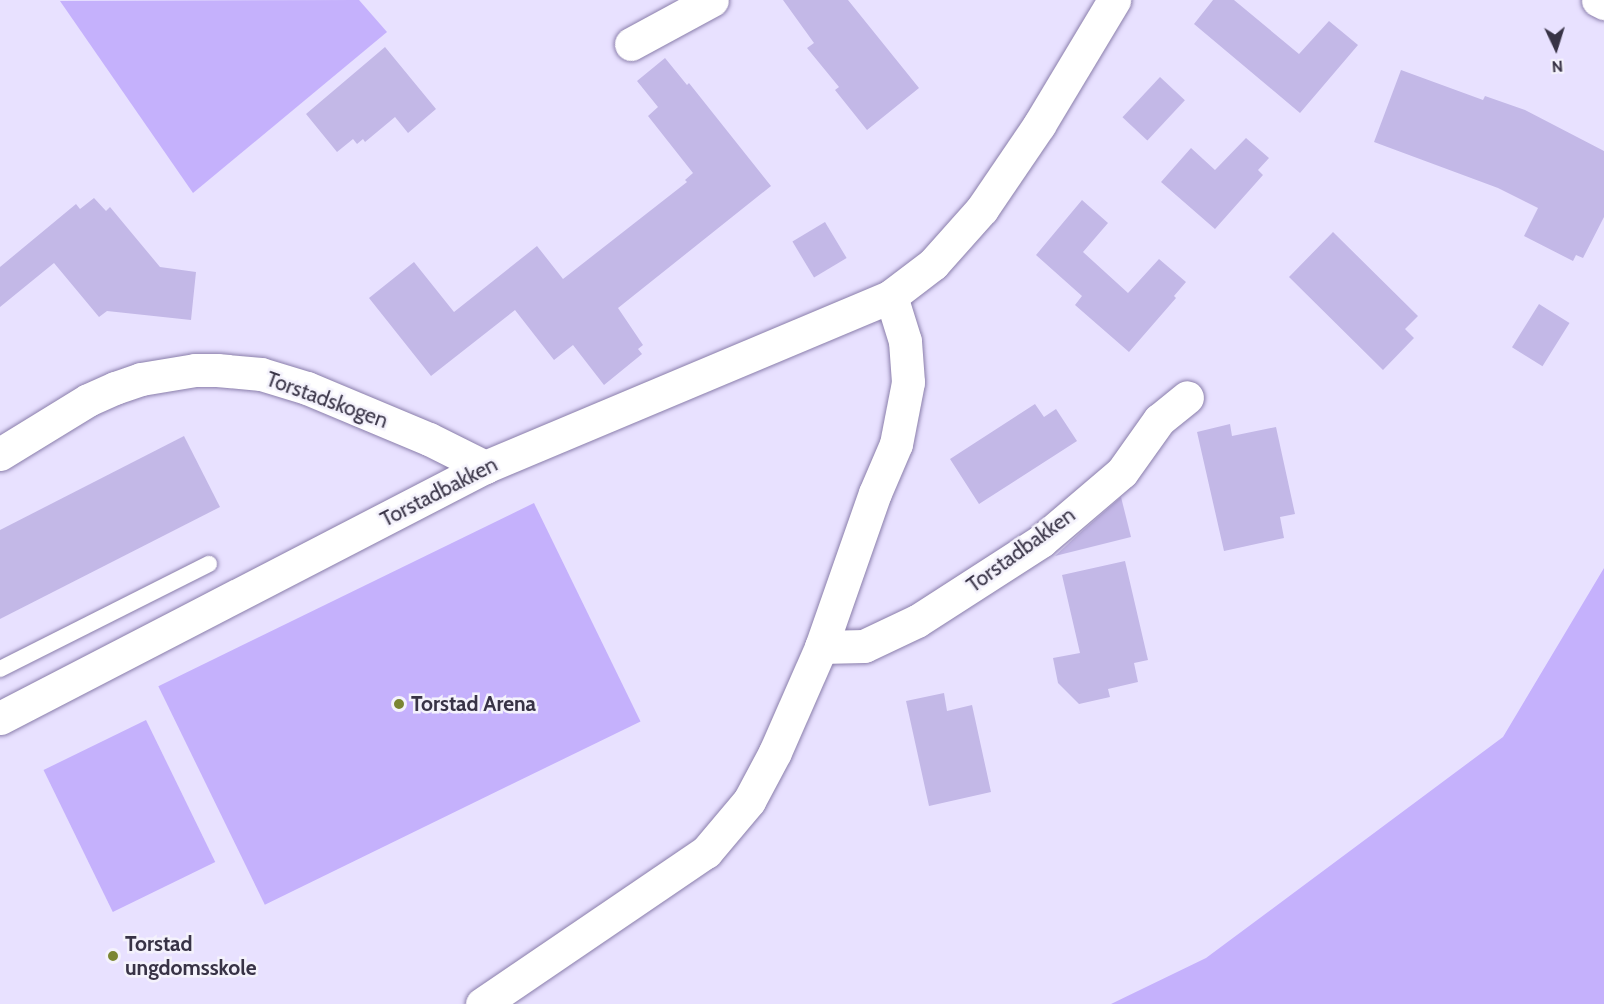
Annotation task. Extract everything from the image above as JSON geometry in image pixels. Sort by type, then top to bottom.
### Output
[{"type":"street","points":[[631,44],[712,0]]},
{"type":"street","name":"Torstadbakken","points":[[0,718],[485,467],[891,296],[933,264],[982,209],[1039,125],[1114,0]]},
{"type":"street","points":[[1598,0],[1604,3]]},
{"type":"street","points":[[482,1004],[706,852],[749,801],[775,752],[821,647],[875,493],[896,444],[908,382],[905,341],[891,296]]},
{"type":"street","name":"Torstadskogen","points":[[0,454],[88,400],[115,388],[141,379],[195,370],[217,370],[261,374],[307,388],[429,439],[485,467]]},
{"type":"street","name":"Torstadbakken","points":[[821,647],[864,646],[917,621],[1041,541],[1122,472],[1159,420],[1186,397]]},
{"type":"lane","points":[[0,669],[209,564]]},
{"type":"shaded area","points":[[359,0],[387,32],[193,193],[60,1]]},
{"type":"shaded area","name":"Torstad Arena","points":[[534,503],[641,721],[265,905],[158,686]]},
{"type":"shaded area","points":[[1604,568],[1604,1004],[1111,1004],[1206,958],[1503,737]]},
{"type":"shaded area","points":[[146,720],[215,862],[113,912],[44,770]]},
{"type":"building","points":[[783,0],[848,0],[919,88],[867,130],[835,90],[839,87],[807,48],[814,43]]},
{"type":"building","points":[[1213,0],[1234,0],[1299,54],[1329,21],[1358,45],[1300,113],[1194,24]]},
{"type":"building","points":[[385,47],[436,109],[408,133],[395,117],[365,142],[363,139],[357,144],[353,139],[337,152],[306,114]]},
{"type":"building","points":[[665,58],[687,85],[689,83],[771,186],[618,308],[643,345],[638,349],[642,354],[604,385],[573,345],[554,360],[515,310],[431,376],[369,298],[414,262],[454,312],[537,246],[563,279],[687,182],[685,180],[693,173],[648,116],[658,107],[637,81]]},
{"type":"building","points":[[1401,70],[1483,100],[1485,96],[1525,110],[1604,151],[1604,217],[1583,258],[1576,255],[1573,261],[1524,236],[1538,208],[1498,188],[1374,142]]},
{"type":"building","points":[[1160,77],[1185,100],[1147,140],[1122,117]]},
{"type":"building","points":[[1246,138],[1269,158],[1258,170],[1263,175],[1215,229],[1161,182],[1191,148],[1215,170]]},
{"type":"building","points":[[94,198],[106,211],[110,207],[160,267],[196,272],[191,320],[107,311],[99,317],[54,263],[0,307],[0,267],[76,204],[80,209]]},
{"type":"building","points":[[1082,200],[1108,223],[1083,252],[1128,293],[1159,259],[1186,282],[1174,296],[1176,298],[1129,352],[1075,305],[1082,296],[1036,255]]},
{"type":"building","points":[[825,222],[847,258],[814,278],[792,242]]},
{"type":"building","points":[[1333,232],[1418,316],[1405,329],[1414,338],[1383,370],[1289,277]]},
{"type":"building","points":[[1539,304],[1570,323],[1543,366],[1512,347]]},
{"type":"building","points":[[1035,404],[1044,417],[1056,409],[1077,441],[979,504],[950,459]]},
{"type":"building","points":[[1230,424],[1232,436],[1276,427],[1295,514],[1280,517],[1284,538],[1224,551],[1197,432]]},
{"type":"building","points":[[184,436],[220,507],[0,619],[0,530]]},
{"type":"building","points":[[1121,497],[1131,537],[1055,556],[1080,533]]},
{"type":"building","points":[[1125,561],[1148,660],[1134,663],[1138,682],[1108,689],[1110,697],[1079,704],[1058,683],[1053,658],[1080,653],[1062,575]]},
{"type":"building","points":[[944,693],[947,711],[972,705],[991,792],[929,806],[906,701]]},
{"type":"place","name":"Torstad Arena","points":[[399,704]]},
{"type":"place","name":"Torstad ungdomsskole","points":[[113,956]]}]
